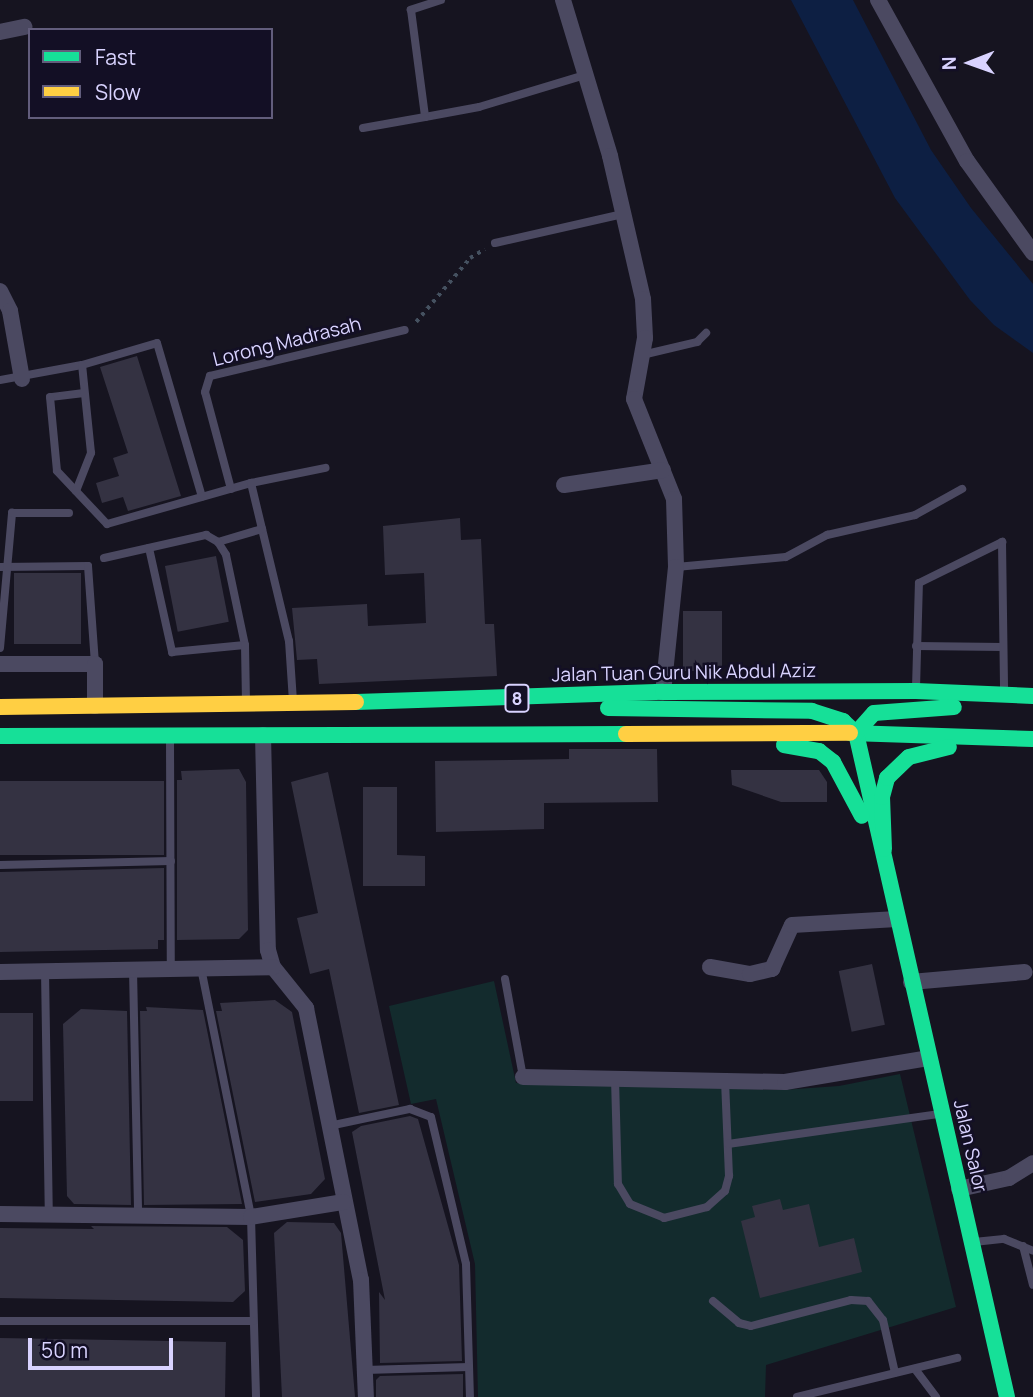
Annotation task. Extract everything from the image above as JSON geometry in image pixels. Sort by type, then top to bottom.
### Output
[{"type":"main road","name":"Jalan Tuan Guru Nik Abdul Aziz","points":[[0,707],[479,700],[663,692],[916,691],[1033,696]]},
{"type":"main road","points":[[479,700],[688,712],[812,711],[843,721],[856,733],[874,713],[888,710],[1033,704]]},
{"type":"main road","points":[[672,733],[819,751],[844,777],[862,816]]},
{"type":"main road","name":"8","points":[[0,737],[856,733],[1033,739]]},
{"type":"main road","name":"Jalan Salor","points":[[856,733],[850,761],[862,816],[896,912]]},
{"type":"main road","name":"Jalan Salor","points":[[856,733],[1007,1397]]},
{"type":"main road","points":[[884,849],[882,797],[896,766],[925,750],[1013,740]]},
{"type":"street","points":[[563,0],[623,214],[643,299],[642,355],[634,399],[674,499],[676,567],[663,692]]},
{"type":"street","points":[[878,0],[967,161],[1033,253]]},
{"type":"street","points":[[0,32],[24,27]]},
{"type":"street","points":[[0,291],[10,311],[22,379]]},
{"type":"street","points":[[564,485],[663,470]]},
{"type":"street","points":[[0,664],[94,664],[95,706]]},
{"type":"street","points":[[263,735],[266,932],[273,967],[306,1008],[361,1280],[366,1397]]},
{"type":"street","points":[[710,967],[750,974],[772,969],[792,925],[896,912]]},
{"type":"street","points":[[0,971],[273,967]]},
{"type":"street","points":[[911,982],[1025,972]]},
{"type":"street","points":[[523,1077],[725,1081],[839,1076],[928,1058]]},
{"type":"street","points":[[959,1189],[1010,1178],[1033,1163]]},
{"type":"street","points":[[0,1214],[251,1217],[344,1202]]},
{"type":"lane","points":[[425,117],[411,10],[441,0]]},
{"type":"lane","points":[[363,128],[480,107],[585,75]]},
{"type":"lane","points":[[495,243],[623,214]]},
{"type":"lane","name":"Lorong Madrasah","points":[[232,489],[205,392],[210,376],[405,330]]},
{"type":"lane","points":[[642,355],[697,342],[706,333]]},
{"type":"lane","points":[[0,380],[22,379],[82,365],[157,343],[202,497]]},
{"type":"lane","points":[[76,491],[91,453],[82,365]]},
{"type":"lane","points":[[84,393],[50,397],[57,471],[107,524],[251,483],[325,468]]},
{"type":"lane","points":[[251,483],[289,640],[293,704]]},
{"type":"lane","points":[[676,567],[786,557],[827,535],[915,515],[962,489]]},
{"type":"lane","points":[[0,648],[4,567],[12,513],[69,513]]},
{"type":"lane","points":[[219,542],[262,529]]},
{"type":"lane","points":[[104,558],[206,535],[219,542],[226,555],[244,645],[247,705]]},
{"type":"lane","points":[[916,691],[919,583],[1002,542],[1004,695]]},
{"type":"lane","points":[[149,548],[172,652],[244,645]]},
{"type":"lane","points":[[4,567],[88,566],[94,664]]},
{"type":"lane","points":[[916,646],[1003,647]]},
{"type":"lane","points":[[170,736],[171,969]]},
{"type":"lane","points":[[0,865],[171,861]]},
{"type":"lane","points":[[201,968],[251,1217],[256,1397]]},
{"type":"lane","points":[[133,970],[138,1216]]},
{"type":"lane","points":[[45,971],[49,1215]]},
{"type":"lane","points":[[505,979],[523,1077]]},
{"type":"lane","points":[[615,1079],[618,1184],[639,1211],[664,1218],[718,1200],[729,1176],[725,1081]]},
{"type":"lane","points":[[329,1126],[410,1109],[430,1117],[466,1264],[470,1397]]},
{"type":"lane","points":[[728,1144],[941,1114]]},
{"type":"lane","points":[[971,1242],[1004,1240],[1033,1251]]},
{"type":"lane","points":[[1023,1246],[1033,1285]]},
{"type":"lane","points":[[713,1301],[739,1323],[751,1326],[851,1300],[868,1301],[883,1320],[895,1373]]},
{"type":"lane","points":[[0,1321],[253,1321]]},
{"type":"lane","points":[[797,1397],[957,1358]]},
{"type":"lane","points":[[365,1370],[469,1367]]},
{"type":"lane","points":[[915,1368],[936,1397]]},
{"type":"path","points":[[405,330],[422,318],[470,258]]},
{"type":"green space","points":[[494,981],[516,1083],[782,1090],[839,1086],[900,1074],[956,1307],[766,1365],[765,1397],[478,1397],[475,1264],[436,1099],[411,1104],[389,1006]]},
{"type":"water","points":[[791,0],[853,0],[931,150],[971,208],[1033,284],[1033,353],[994,325],[970,300],[895,198]]},
{"type":"building","points":[[137,356],[181,496],[128,511],[123,497],[102,503],[96,483],[119,476],[113,458],[128,453],[100,367]]},
{"type":"building","points":[[460,518],[461,540],[481,539],[485,624],[494,624],[497,676],[319,684],[317,659],[297,660],[292,608],[367,604],[368,626],[426,623],[424,573],[385,575],[383,526]]},
{"type":"building","points":[[216,556],[229,622],[178,632],[165,566]]},
{"type":"building","points":[[14,573],[81,573],[81,644],[14,644]]},
{"type":"building","points":[[683,611],[722,611],[722,671],[683,671]]},
{"type":"building","points":[[569,749],[657,749],[658,802],[544,803],[544,829],[436,832],[435,761],[569,759]]},
{"type":"building","points":[[239,769],[246,782],[248,930],[239,939],[177,940],[177,780],[182,780],[181,771]]},
{"type":"building","points":[[731,770],[819,770],[827,782],[827,802],[781,802],[732,785]]},
{"type":"building","points":[[328,772],[399,1105],[359,1113],[329,969],[310,974],[297,918],[318,913],[291,782]]},
{"type":"building","points":[[0,781],[164,781],[164,855],[0,855]]},
{"type":"building","points":[[363,787],[397,787],[397,855],[425,856],[425,886],[363,886]]},
{"type":"building","points":[[164,868],[164,940],[158,940],[158,949],[0,952],[0,872]]},
{"type":"building","points":[[872,964],[885,1025],[852,1032],[839,971]]},
{"type":"building","points":[[275,1000],[292,1012],[325,1179],[311,1194],[255,1202],[216,1011],[222,1011],[220,1003]]},
{"type":"building","points":[[146,1007],[203,1010],[242,1204],[144,1205],[140,1011],[147,1011]]},
{"type":"building","points":[[81,1009],[127,1011],[131,1205],[74,1204],[67,1196],[63,1024]]},
{"type":"building","points":[[0,1013],[33,1013],[33,1101],[0,1101]]},
{"type":"building","points":[[410,1116],[418,1119],[459,1265],[462,1361],[380,1363],[379,1292],[385,1300],[352,1132],[361,1126]]},
{"type":"building","points":[[780,1199],[783,1210],[809,1204],[819,1247],[854,1238],[862,1272],[760,1298],[741,1221],[755,1217],[752,1206]]},
{"type":"building","points":[[287,1222],[334,1223],[341,1233],[355,1397],[282,1397],[274,1233]]},
{"type":"building","points":[[91,1226],[227,1227],[243,1240],[245,1291],[233,1302],[0,1298],[0,1228],[94,1229]]},
{"type":"building","points":[[0,1338],[226,1342],[225,1397],[0,1397]]},
{"type":"building","points":[[463,1374],[463,1397],[376,1397],[376,1380],[380,1376]]},
{"type":"traffic: fast","points":[[356,702],[663,692],[916,691],[1033,696]]},
{"type":"traffic: fast","points":[[856,733],[874,713],[954,707]]},
{"type":"traffic: fast","points":[[608,708],[812,711],[843,721],[856,733]]},
{"type":"traffic: fast","points":[[850,733],[1033,739]]},
{"type":"traffic: fast","points":[[856,733],[1007,1397]]},
{"type":"traffic: fast","points":[[0,736],[626,734]]},
{"type":"traffic: fast","points":[[784,745],[819,751],[833,762],[862,816]]},
{"type":"traffic: fast","points":[[884,849],[882,797],[887,778],[909,757],[949,747]]},
{"type":"traffic: slow","points":[[0,707],[356,702]]},
{"type":"traffic: slow","points":[[626,734],[850,733]]}]
